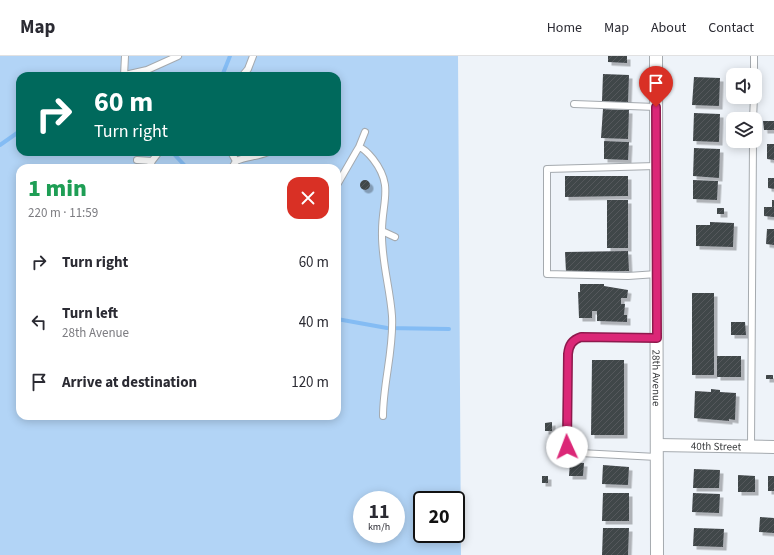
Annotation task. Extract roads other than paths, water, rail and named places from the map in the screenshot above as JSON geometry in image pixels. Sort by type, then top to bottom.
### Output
[{"type":"street","name":"28th Avenue","points":[[656,56],[657,555]]},
{"type":"street","name":"40th Street","points":[[657,445],[774,447]]},
{"type":"lane","points":[[125,56],[125,72]]},
{"type":"lane","points":[[138,72],[147,70],[178,56]]},
{"type":"lane","points":[[245,72],[253,56]]},
{"type":"lane","points":[[754,56],[754,68]]},
{"type":"lane","points":[[574,104],[656,107]]},
{"type":"lane","points":[[341,178],[359,147],[365,132]]},
{"type":"lane","points":[[359,147],[363,148],[371,156],[384,178],[386,186],[382,231],[384,263],[392,317],[382,416]]},
{"type":"lane","points":[[751,446],[753,148]]},
{"type":"lane","points":[[151,164],[156,156]]},
{"type":"lane","points":[[233,156],[236,161]]},
{"type":"lane","points":[[234,164],[236,161],[247,156],[258,156]]},
{"type":"lane","points":[[137,160],[152,161]]},
{"type":"lane","points":[[656,166],[547,169],[547,274],[628,276],[657,274]]},
{"type":"lane","points":[[382,231],[395,238]]},
{"type":"lane","points":[[657,338],[581,337],[575,339],[569,346],[568,354],[566,438],[567,447],[580,453],[657,457]]},
{"type":"waterway","points":[[224,72],[230,56]]},
{"type":"waterway","points":[[0,145],[16,134]]},
{"type":"waterway","points":[[176,156],[183,164]]},
{"type":"waterway","points":[[341,320],[387,328],[449,329]]}]
